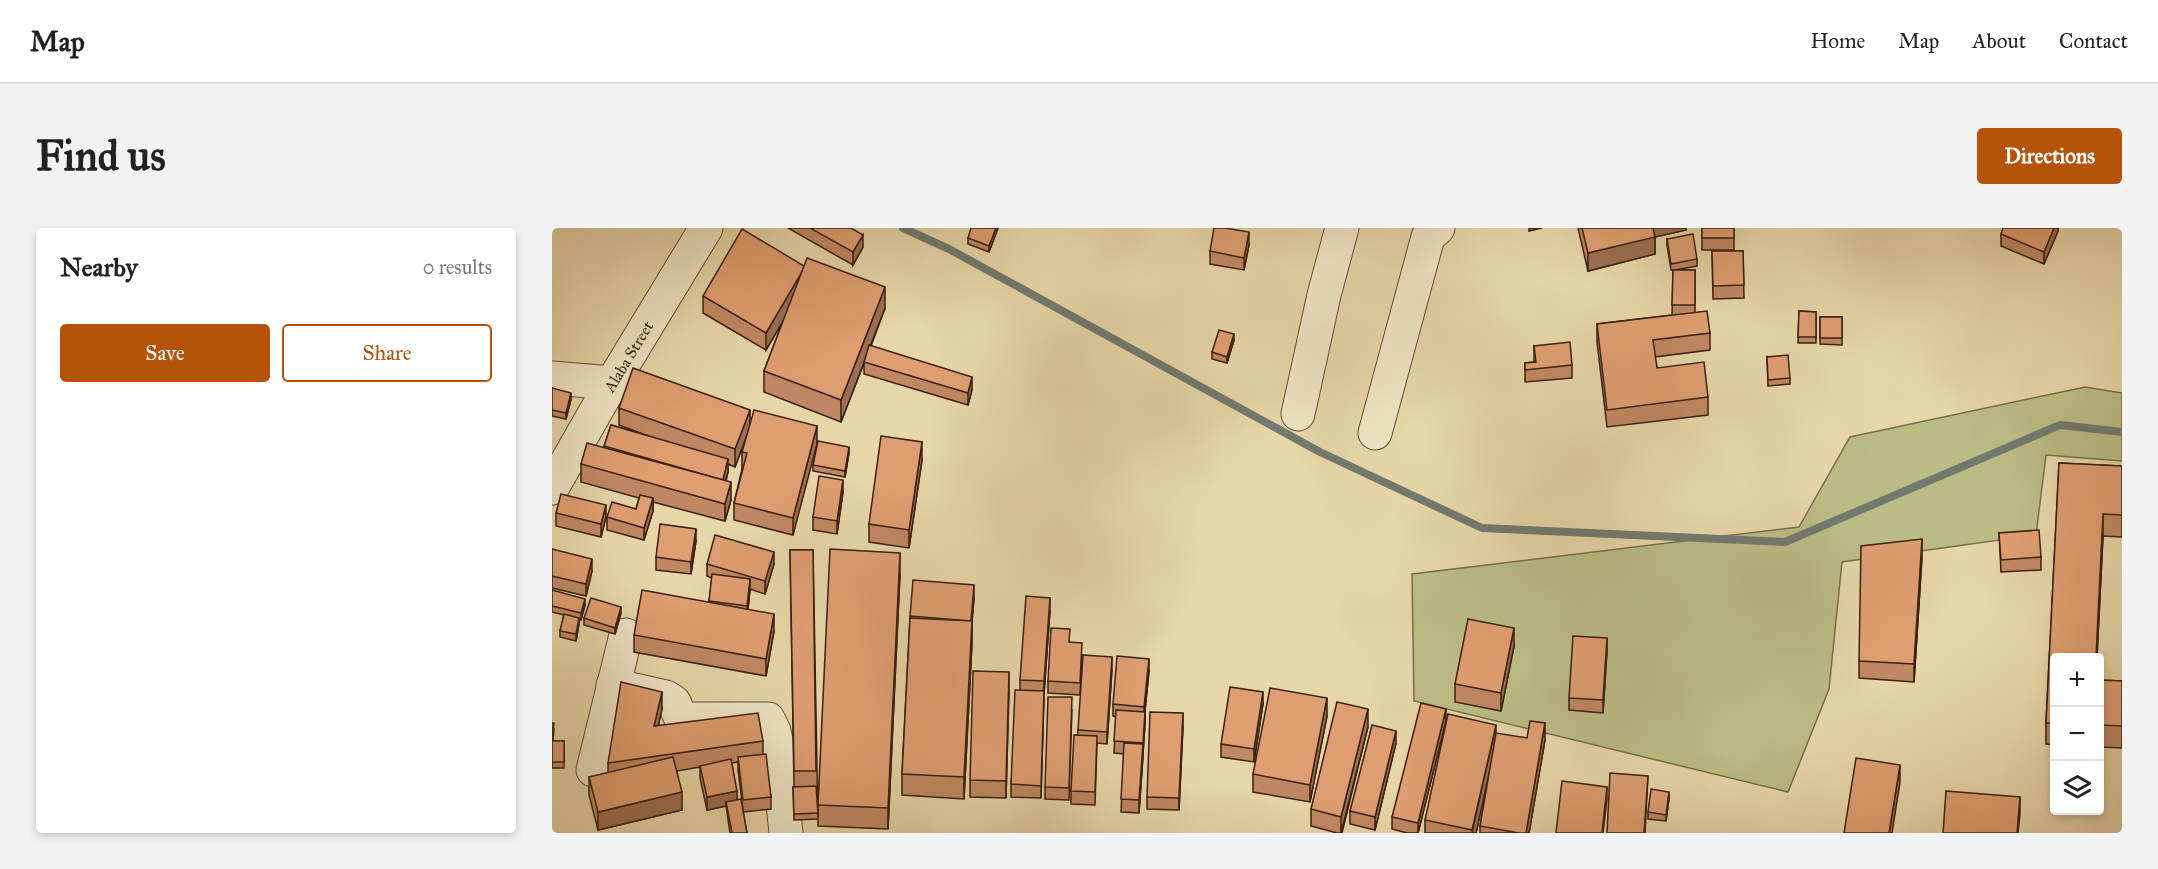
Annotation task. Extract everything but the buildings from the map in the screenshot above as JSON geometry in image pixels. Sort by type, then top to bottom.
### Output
[{"type":"street","name":"Alaba Street","points":[[552,488],[612,383],[706,228]]},
{"type":"street","points":[[1298,414],[1324,295],[1342,228]]},
{"type":"street","points":[[1375,433],[1428,237],[1438,228]]},
{"type":"street","points":[[552,378],[612,383]]},
{"type":"street","points":[[592,770],[626,634]]},
{"type":"street","points":[[613,686],[666,697],[674,702],[681,718],[768,719],[774,731],[786,833]]},
{"type":"green space","points":[[2085,387],[2122,393],[2122,461],[2046,455],[2036,535],[1842,562],[1829,689],[1788,792],[1414,701],[1412,574],[1799,527],[1850,437]]},
{"type":"waterway","points":[[903,228],[949,249],[1320,452],[1482,528],[1785,542],[2060,425],[2122,432]]}]
